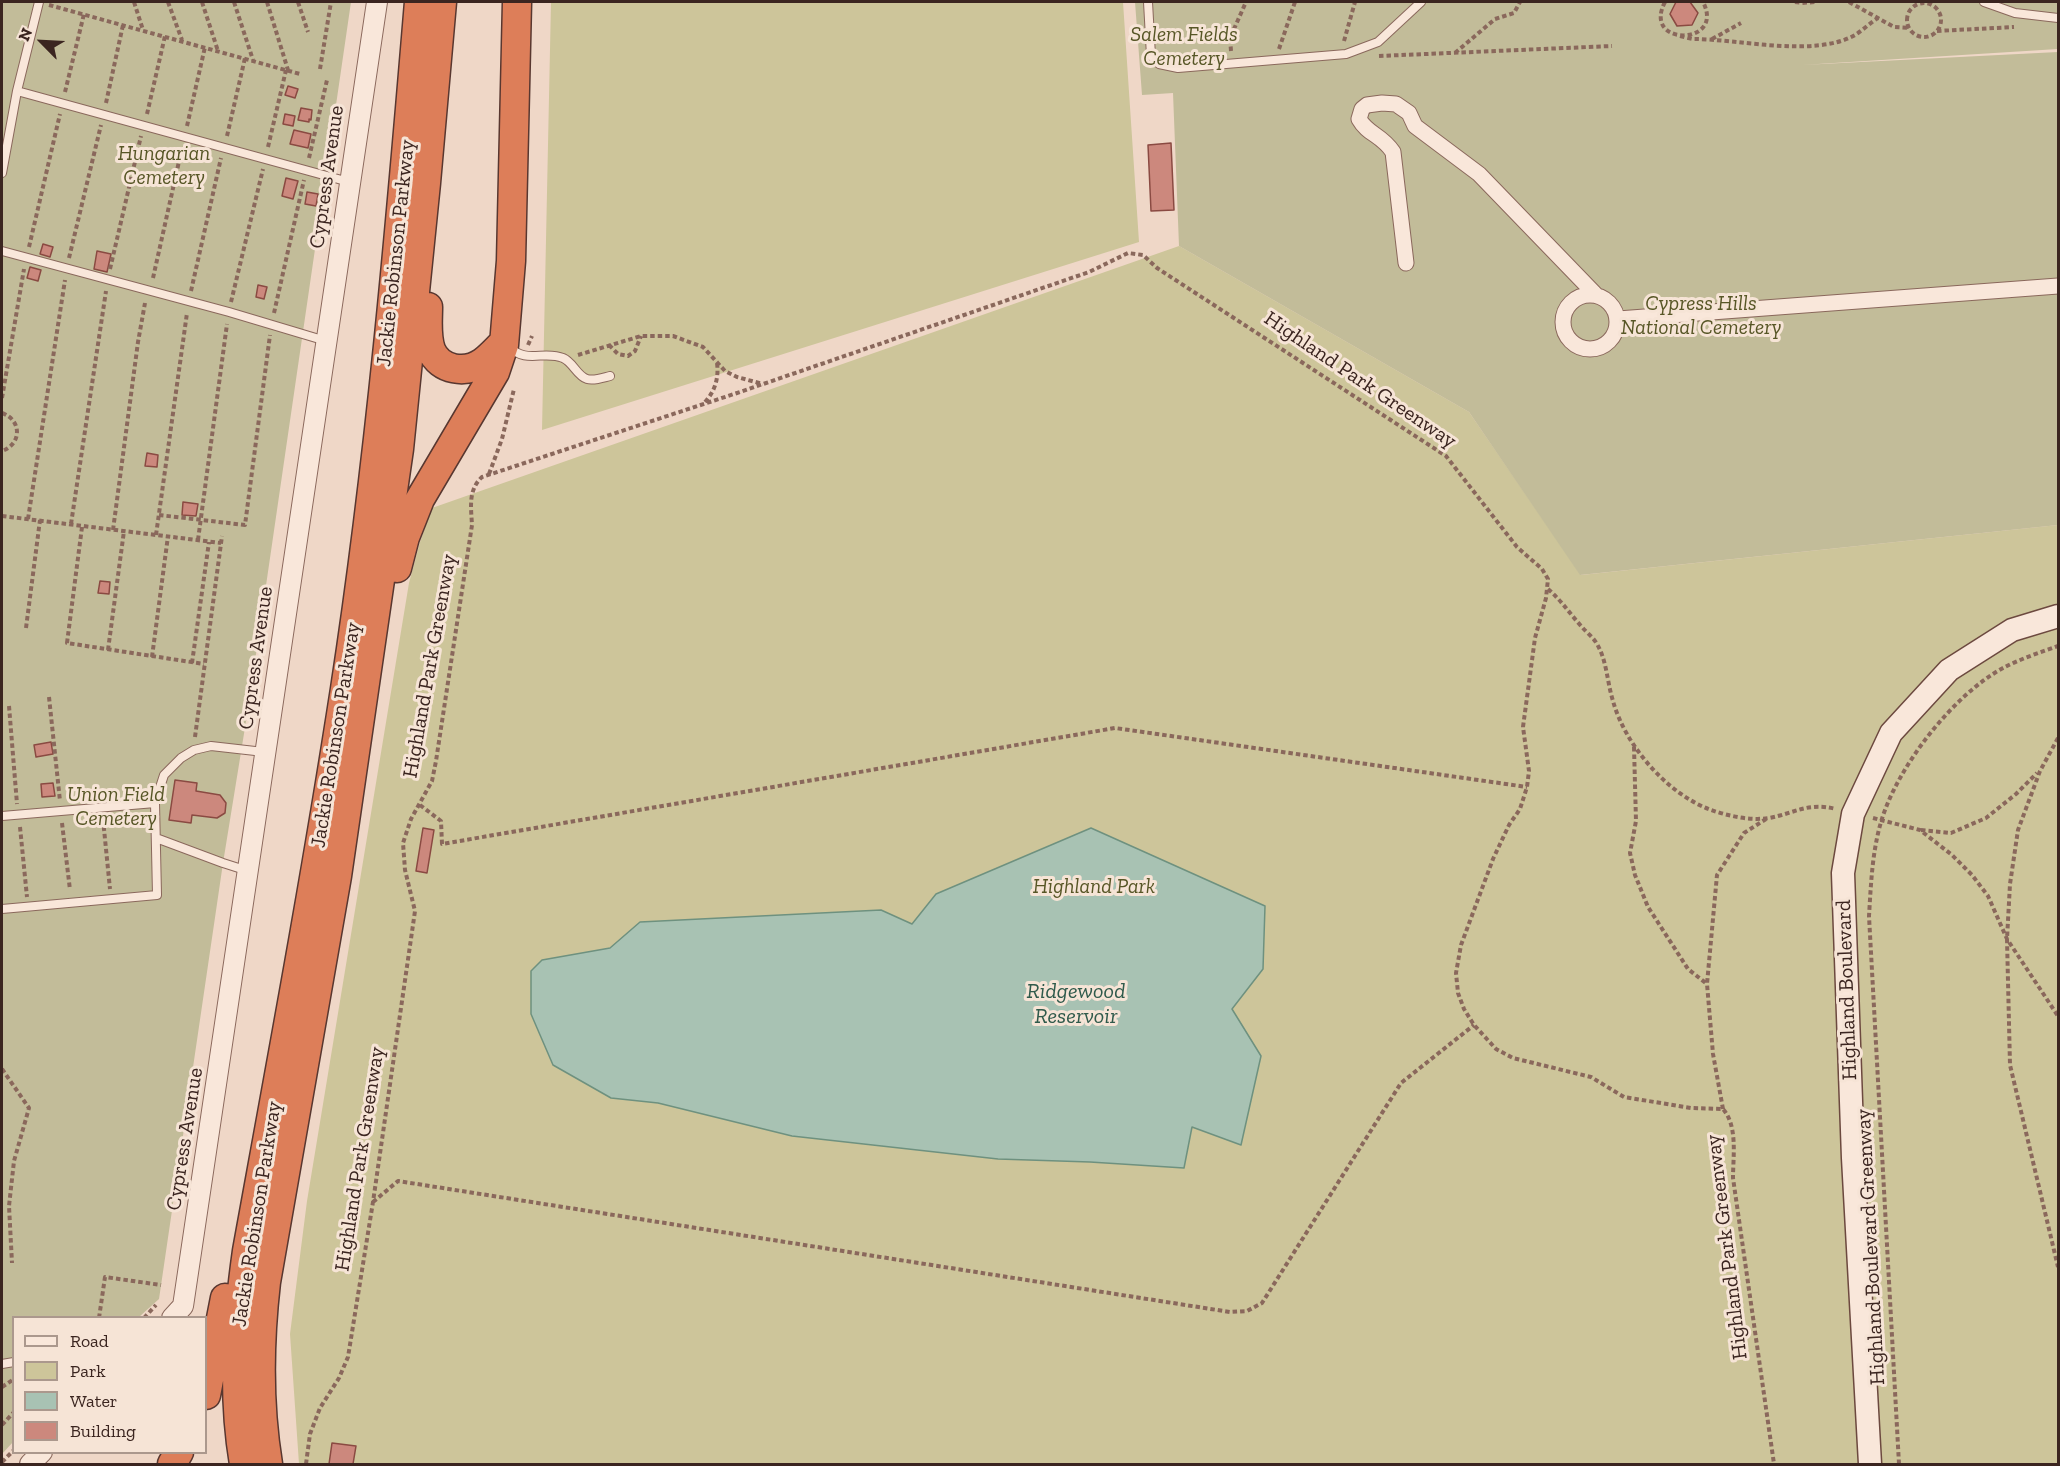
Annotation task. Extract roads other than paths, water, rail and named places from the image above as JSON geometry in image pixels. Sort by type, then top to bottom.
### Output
[{"type":"highway","name":"Jackie Robinson Parkway","points":[[244,1464],[236,1387],[238,1317],[345,688],[398,254],[419,2]]},
{"type":"highway","name":"Jackie Robinson Parkway","points":[[268,1464],[260,1383],[262,1316],[266,1282],[337,876],[399,449],[442,2]]},
{"type":"highway","points":[[363,707],[400,556],[412,518],[438,465],[501,359],[505,340],[511,261],[517,2]]},
{"type":"highway","points":[[426,183],[429,292],[427,327],[431,350],[444,365],[460,370],[483,362],[505,340]]},
{"type":"highway","points":[[207,1390],[232,1259],[266,1145]]},
{"type":"main road","name":"Highland Boulevard","points":[[1870,1464],[1853,1158],[1843,873],[1853,813],[1891,733],[1949,670],[2012,630],[2058,616]]},
{"type":"street","name":"Cypress Avenue","points":[[173,1316],[183,1306],[377,2]]},
{"type":"street","points":[[1406,263],[1392,152],[1385,141],[1364,128],[1359,119],[1362,110],[1367,105],[1396,104],[1409,113],[1415,126],[1479,174],[1596,295],[1611,303],[1618,319],[1613,337],[1599,347],[1581,347],[1573,343],[1564,328],[1566,310],[1578,297],[1596,295]]},
{"type":"street","points":[[1618,319],[2058,286]]},
{"type":"lane","points":[[2,173],[17,91],[39,2]]},
{"type":"lane","points":[[1148,2],[1151,56],[1159,63],[1178,68],[1338,55],[1378,42],[1421,2]]},
{"type":"lane","points":[[1984,2],[2015,13],[2058,18]]},
{"type":"lane","points":[[17,91],[350,182]]},
{"type":"lane","points":[[2,251],[327,341]]},
{"type":"lane","points":[[505,340],[515,352],[524,356],[563,357],[582,377],[590,380],[609,376]]},
{"type":"lane","points":[[2,909],[157,895],[155,803],[164,775],[181,758],[194,750],[211,746],[267,752]]},
{"type":"lane","points":[[2,816],[155,803]]},
{"type":"lane","points":[[156,838],[249,871]]},
{"type":"water","name":"Ridgewood Reservoir","points":[[1091,828],[1265,906],[1263,969],[1232,1009],[1261,1056],[1241,1145],[1192,1127],[1184,1168],[998,1159],[792,1136],[658,1103],[611,1098],[553,1065],[531,1014],[531,971],[542,960],[610,948],[640,922],[881,910],[912,924],[936,894]]},
{"type":"park label","name":"Salem Fields Cemetery","points":[[1184,47]]},
{"type":"park label","name":"Hungarian Cemetery","points":[[164,166]]},
{"type":"park label","name":"Cypress Hills National Cemetery","points":[[1701,316]]},
{"type":"park label","name":"Union Field Cemetery","points":[[116,807]]},
{"type":"park label","name":"Highland Park","points":[[1094,887]]}]
